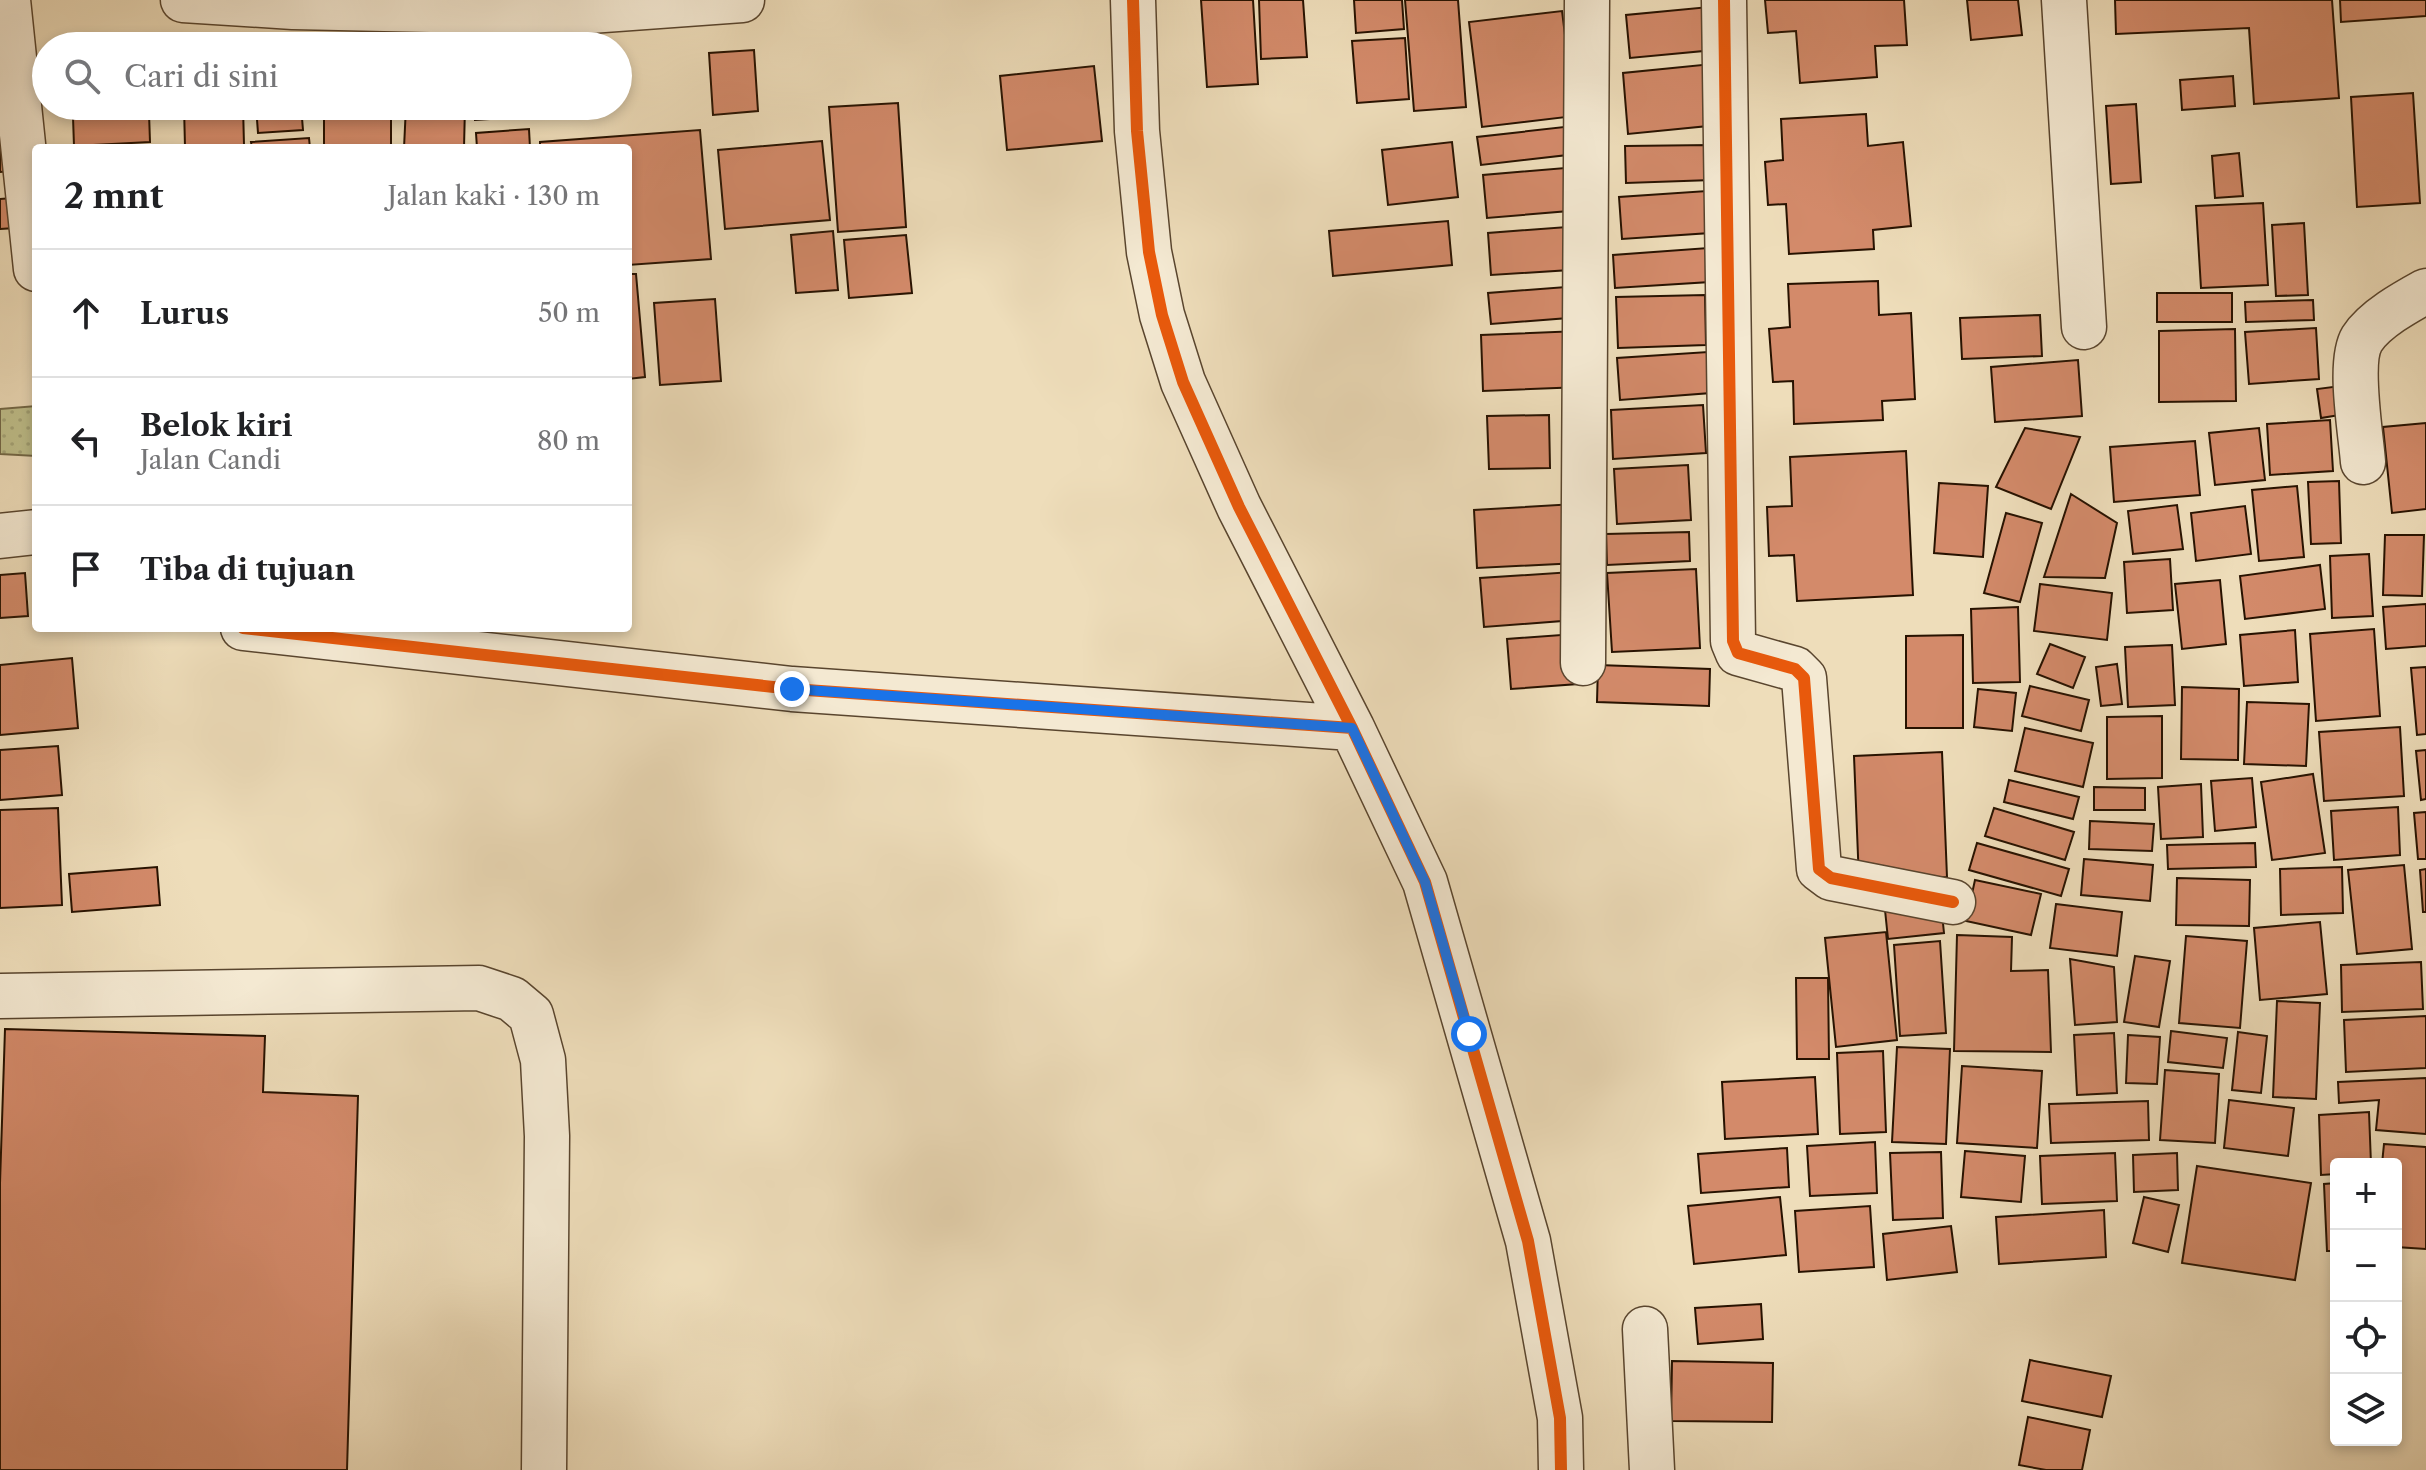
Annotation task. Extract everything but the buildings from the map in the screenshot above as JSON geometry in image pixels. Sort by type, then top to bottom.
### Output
[{"type":"street","points":[[8,0],[32,231]]},
{"type":"street","points":[[183,0],[411,5],[562,13],[742,0]]},
{"type":"street","points":[[1133,0],[1137,131],[1149,252],[1162,315],[1183,382],[1239,507],[1352,728],[1425,882],[1528,1241],[1560,1418],[1561,1470]]},
{"type":"street","points":[[1583,663],[1587,0]]},
{"type":"street","points":[[1724,0],[1733,641],[1738,653],[1795,669],[1804,678],[1819,869],[1831,878],[1953,902]]},
{"type":"street","points":[[2064,0],[2084,327]]},
{"type":"street","points":[[2363,462],[2356,367],[2361,341],[2372,328],[2426,291]]},
{"type":"street","points":[[0,536],[32,532]]},
{"type":"street","points":[[279,632],[792,689],[1352,728]]},
{"type":"street","points":[[0,996],[479,988],[512,999],[531,1015],[543,1060],[547,1136],[544,1470]]},
{"type":"street","points":[[1645,1329],[1652,1470]]},
{"type":"green space","points":[[32,406],[32,456],[0,454],[0,409]]},
{"type":"cycle path","points":[[1133,0],[1137,131],[1149,252],[1162,315],[1183,382],[1239,507],[1352,728],[1425,882],[1528,1241],[1560,1418],[1561,1470]]},
{"type":"cycle path","points":[[1724,0],[1733,641],[1738,653],[1795,669],[1804,678],[1819,869],[1831,878],[1953,902]]},
{"type":"cycle path","points":[[279,632],[792,689],[1352,728]]},
{"type":"route","points":[[792,689],[1352,728],[1425,882],[1469,1034]]}]
